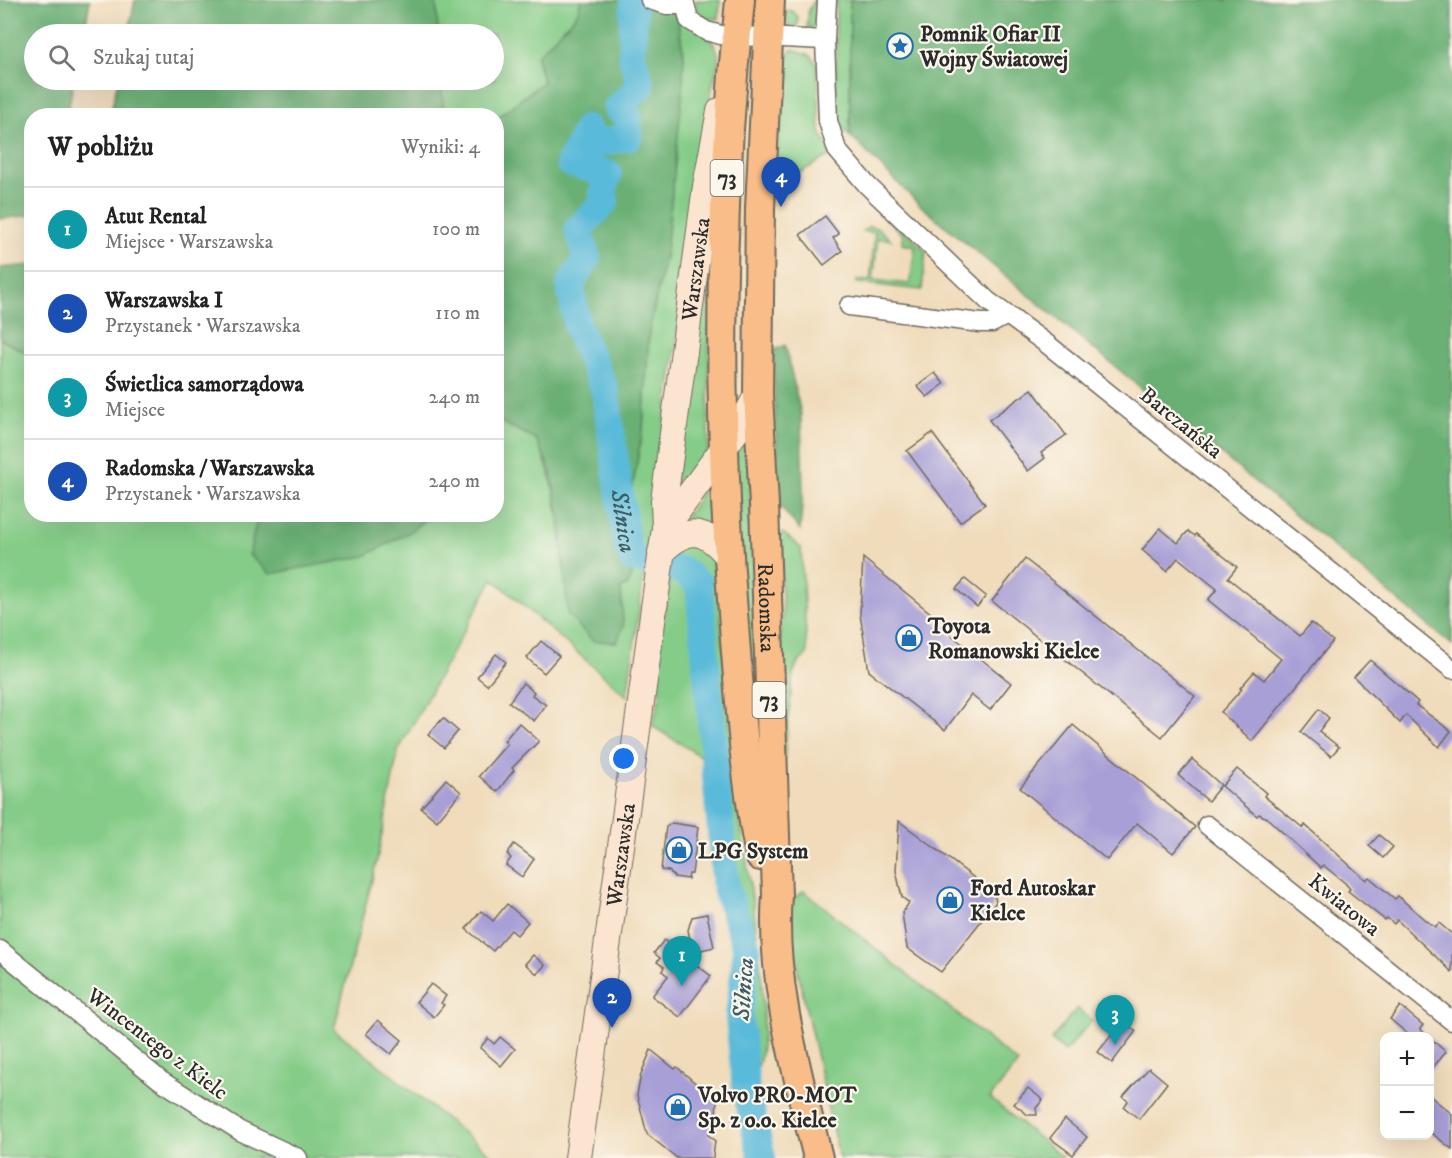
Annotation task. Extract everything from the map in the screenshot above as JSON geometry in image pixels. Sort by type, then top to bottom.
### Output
[{"type":"main road","name":"73","points":[[733,68],[740,0]]},
{"type":"main road","name":"73","points":[[758,394],[758,279],[770,0]]},
{"type":"main road","name":"Warszawska","points":[[728,556],[722,288],[733,68]]},
{"type":"main road","name":"Radomska","points":[[758,394],[764,505],[776,885],[774,928]]},
{"type":"main road","name":"Radomska","points":[[728,556],[749,798],[760,856],[764,897],[774,928],[784,998],[818,1158]]},
{"type":"street","name":"Barczańska","points":[[827,0],[825,40],[828,121],[837,150],[867,185],[988,301],[1452,669]]},
{"type":"street","points":[[651,1],[684,2],[689,20],[706,31],[825,40]]},
{"type":"street","name":"Warszawska","points":[[578,1158],[657,586],[663,540],[664,501],[706,186],[721,106],[733,68]]},
{"type":"street","points":[[849,306],[980,323],[992,323],[1007,315]]},
{"type":"street","points":[[728,556],[716,542],[704,534],[695,532],[673,540],[663,540],[692,488],[724,448],[758,394]]},
{"type":"street","name":"Kwiatowa","points":[[1207,825],[1452,1021]]},
{"type":"street","name":"Wincentego z Kielc","points":[[0,950],[160,1080],[240,1131],[298,1158]]},
{"type":"green space","points":[[0,0],[90,0],[86,24],[24,24],[24,90],[72,90],[68,108],[24,108],[24,216],[0,219]]},
{"type":"green space","points":[[135,0],[436,0],[437,24],[130,24]]},
{"type":"green space","points":[[436,0],[581,0],[577,14],[537,56],[543,82],[504,113],[504,108],[443,108],[442,90],[504,90],[504,24],[437,24]]},
{"type":"green space","points":[[581,0],[662,0],[676,11],[684,56],[682,98],[666,251],[649,332],[643,429],[628,511],[634,567],[628,585],[621,588],[623,626],[617,642],[593,641],[568,615],[560,517],[550,470],[536,439],[504,423],[504,113],[543,82],[537,56],[577,14]]},
{"type":"green space","points":[[696,0],[720,0],[719,19],[702,18],[697,12]]},
{"type":"green space","points":[[814,0],[821,0],[818,23],[807,30],[808,12]]},
{"type":"green space","points":[[836,0],[850,0],[850,136],[836,121]]},
{"type":"green space","points":[[850,0],[1452,0],[1452,645],[921,206],[850,136]]},
{"type":"green space","points":[[782,10],[793,11],[798,17],[797,30],[788,26]]},
{"type":"green space","points":[[676,11],[708,36],[713,42],[718,59],[712,88],[627,696],[493,579],[398,751],[377,860],[334,1029],[495,1158],[0,1158],[0,339],[24,351],[24,522],[504,522],[504,423],[536,439],[543,455],[556,501],[563,565],[623,626],[621,587],[630,538],[628,511],[643,429],[649,332],[666,251],[684,56]]},
{"type":"green space","points":[[793,49],[810,55],[817,64],[820,132],[832,154],[796,175],[777,169],[782,64],[785,54]]},
{"type":"green space","points":[[116,90],[442,90],[443,108],[112,108]]},
{"type":"green space","points":[[867,195],[926,251],[922,290],[857,283],[857,280],[870,281],[875,233],[863,231],[869,226],[879,229],[891,240],[878,238],[873,280],[910,284],[915,246],[902,244],[903,235],[865,198]]},
{"type":"green space","points":[[710,248],[708,458],[673,496]]},
{"type":"green space","points":[[24,266],[24,351],[0,339],[0,268]]},
{"type":"green space","points":[[785,345],[801,414],[803,493],[800,530],[778,504],[773,351]]},
{"type":"green space","points":[[748,429],[759,772],[741,566],[735,452]]},
{"type":"green space","points":[[710,479],[712,528],[680,527]]},
{"type":"green space","points":[[256,522],[422,522],[410,532],[365,556],[270,574],[249,555]]},
{"type":"green space","points":[[783,533],[801,548],[807,654],[797,664],[793,674],[782,779],[779,638],[783,614],[779,535]]},
{"type":"green space","points":[[702,543],[715,557],[735,778],[754,910],[763,997],[763,1035],[758,1066],[748,1085],[737,1035],[734,991],[737,960],[731,922],[719,886],[705,759],[652,726],[660,697],[658,653],[674,552],[679,546]]},
{"type":"green space","points":[[804,891],[1018,1063],[990,1098],[1063,1158],[839,1158],[787,922],[790,901]]},
{"type":"green space","points":[[1077,1008],[1092,1020],[1065,1052],[1051,1040]]},
{"type":"building","points":[[825,216],[839,234],[833,238],[842,251],[824,265],[800,235]]},
{"type":"building","points":[[935,373],[944,384],[927,397],[917,386]]},
{"type":"building","points":[[1032,389],[1066,435],[1041,453],[1045,458],[1028,471],[989,420]]},
{"type":"building","points":[[932,433],[985,504],[960,522],[907,451]]},
{"type":"building","points":[[1160,528],[1178,543],[1188,531],[1195,536],[1196,534],[1237,567],[1228,578],[1300,636],[1311,623],[1333,641],[1252,741],[1221,712],[1254,672],[1264,680],[1281,659],[1208,600],[1217,589],[1178,558],[1167,571],[1142,550]]},
{"type":"building","name":"Toyota Romanowski Kielce","points":[[863,558],[938,619],[935,622],[1011,683],[990,710],[971,695],[945,730],[869,671],[860,614]]},
{"type":"building","points":[[1025,559],[1195,696],[1162,737],[992,601]]},
{"type":"building","points":[[965,579],[986,596],[977,607],[956,589]]},
{"type":"building","points":[[541,641],[559,656],[544,673],[527,658]]},
{"type":"building","points":[[496,654],[506,662],[487,685],[477,677]]},
{"type":"building","points":[[1370,660],[1418,702],[1416,705],[1451,731],[1439,747],[1406,715],[1400,723],[1354,677]]},
{"type":"building","points":[[523,683],[534,692],[532,695],[546,705],[534,721],[509,702]]},
{"type":"building","points":[[1319,709],[1329,718],[1319,731],[1339,747],[1331,756],[1301,732]]},
{"type":"building","points":[[443,718],[458,731],[444,748],[428,735]]},
{"type":"building","points":[[519,723],[539,741],[512,768],[514,770],[497,792],[479,776],[507,744],[504,741]]},
{"type":"building","points":[[1073,725],[1195,827],[1173,853],[1137,823],[1107,860],[1020,788]]},
{"type":"building","points":[[1192,759],[1221,785],[1208,801],[1178,775]]},
{"type":"building","points":[[1237,769],[1266,793],[1264,796],[1303,828],[1305,825],[1366,880],[1369,877],[1395,899],[1398,896],[1435,927],[1439,923],[1452,934],[1452,972],[1397,920],[1394,924],[1387,918],[1385,920],[1348,891],[1350,889],[1345,883],[1323,865],[1321,868],[1267,818],[1259,814],[1257,816],[1222,786]]},
{"type":"building","points":[[446,779],[461,792],[437,821],[421,808]]},
{"type":"building","name":"Ford Autoskar Kielce","points":[[899,821],[994,893],[996,902],[941,972],[907,948],[902,913],[909,903],[902,897],[896,871]]},
{"type":"building","name":"LPG System","points":[[672,823],[698,827],[692,874],[689,874],[688,879],[674,877],[669,871],[661,870],[666,827]]},
{"type":"building","points":[[1379,835],[1393,847],[1383,858],[1369,846]]},
{"type":"building","points":[[514,844],[534,859],[522,877],[506,865],[511,858],[507,854]]},
{"type":"building","points":[[507,904],[528,922],[517,935],[511,930],[493,951],[466,929],[481,911],[493,921]]},
{"type":"building","points":[[707,914],[714,947],[693,952],[688,930],[692,917]]},
{"type":"building","points":[[664,940],[711,976],[680,1017],[652,996],[668,976],[662,971],[664,967],[657,962],[660,958],[654,953]]},
{"type":"building","points":[[533,955],[545,965],[537,974],[525,964]]},
{"type":"building","points":[[431,984],[446,996],[441,1003],[444,1005],[434,1017],[416,1002]]},
{"type":"building","points":[[1400,1006],[1423,1025],[1420,1029],[1423,1032],[1405,1032],[1390,1019]]},
{"type":"building","points":[[378,1020],[402,1040],[391,1054],[366,1034]]},
{"type":"building","points":[[1122,1021],[1136,1031],[1112,1063],[1098,1052]]},
{"type":"building","points":[[500,1037],[515,1049],[501,1066],[480,1048],[488,1038],[494,1044]]},
{"type":"building","points":[[1434,1042],[1446,1052],[1434,1066]]},
{"type":"building","name":"Volvo PRO-MOT Sp. z o.o. Kielce","points":[[651,1050],[675,1069],[677,1067],[717,1102],[715,1126],[708,1135],[715,1140],[713,1158],[677,1158],[647,1134],[637,1095],[641,1074]]},
{"type":"building","points":[[1149,1068],[1167,1083],[1139,1119],[1124,1107],[1128,1101],[1123,1097]]},
{"type":"building","points":[[1028,1088],[1043,1100],[1036,1108],[1037,1115],[1028,1115],[1014,1104]]},
{"type":"building","points":[[1434,1099],[1452,1114],[1452,1149],[1434,1135]]},
{"type":"building","points":[[1065,1119],[1087,1137],[1073,1155],[1050,1138]]},
{"type":"waterway","name":"Silnica","points":[[634,0],[632,56],[641,86],[617,108],[628,116],[629,137],[596,144],[587,128],[570,163],[608,174],[603,192],[605,202],[578,229],[587,258],[570,285],[578,329],[605,390],[627,545],[632,558],[682,570],[699,584],[726,888],[747,949],[739,1017],[746,1090],[762,1158]]},
{"type":"place","name":"Pomnik Ofiar II Wojny Światowej","points":[[900,46]]},
{"type":"place","name":"Radomska / Warszawska","points":[[781,207]]},
{"type":"place","name":"Toyota Romanowski Kielce","points":[[909,638]]},
{"type":"place","name":"LPG System","points":[[679,850]]},
{"type":"place","name":"Ford Autoskar Kielce","points":[[950,900]]},
{"type":"place","name":"Atut Rental","points":[[682,986]]},
{"type":"place","name":"Warszawska I","points":[[612,1028]]},
{"type":"place","name":"Świetlica samorządowa","points":[[1115,1045]]},
{"type":"place","name":"Volvo PRO-MOT Sp. z o.o. Kielce","points":[[678,1107]]}]
